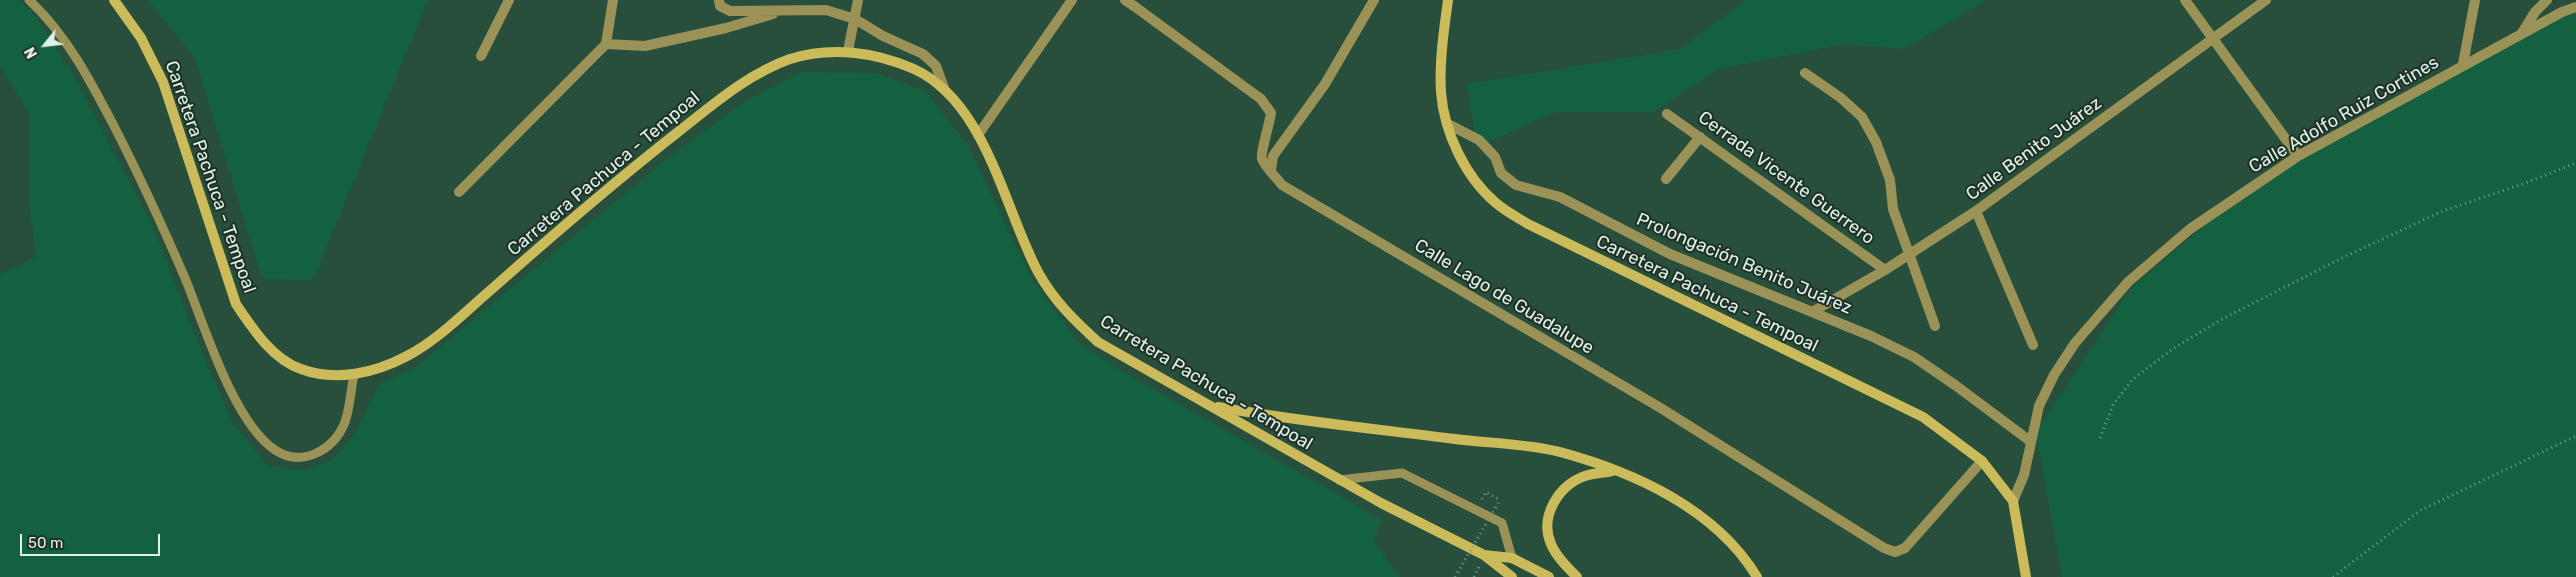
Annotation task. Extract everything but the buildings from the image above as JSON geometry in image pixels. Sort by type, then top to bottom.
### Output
[{"type":"main road","name":"Carretera Pachuca - Tempoal","points":[[114,0],[141,38],[163,82],[236,304],[256,334],[281,358],[300,369],[329,375],[354,374],[380,369],[410,355],[475,303],[619,177],[722,98],[760,72],[791,59],[824,52],[848,51],[872,55],[916,70],[944,88],[962,109],[978,135],[1038,273],[1064,311],[1098,342],[1339,480],[1484,555],[1512,558],[1549,577]]},
{"type":"main road","name":"Carretera Pachuca - Tempoal","points":[[1448,0],[1443,42],[1441,92],[1448,124],[1458,154],[1476,182],[1496,203],[1528,224],[1923,417],[1982,461],[2013,501],[2026,577]]},
{"type":"main road","points":[[1212,406],[1277,417],[1559,451],[1614,471],[1688,506],[1722,532],[1757,577]]},
{"type":"main road","points":[[1577,577],[1560,559],[1551,543],[1547,528],[1549,513],[1556,497],[1569,486],[1585,476],[1614,471]]},
{"type":"main road","points":[[1484,555],[1512,577]]},
{"type":"street","points":[[481,56],[509,0]]},
{"type":"street","points":[[459,192],[606,44],[613,0]]},
{"type":"street","points":[[848,51],[858,0]]},
{"type":"street","points":[[978,135],[1072,0]]},
{"type":"street","points":[[1125,0],[1261,99],[1271,113],[1268,136],[1262,151],[1262,159],[1270,170]]},
{"type":"street","points":[[2185,0],[2298,156]]},
{"type":"street","name":"Calle Benito Juárez","points":[[1812,312],[1908,256],[1976,211],[2266,0]]},
{"type":"street","points":[[2463,64],[2475,0]]},
{"type":"street","points":[[2521,34],[2535,12],[2547,0]]},
{"type":"street","points":[[1270,170],[1273,156],[1325,84],[1370,2]]},
{"type":"street","points":[[720,3],[730,11],[826,10],[854,19],[883,36],[923,54],[936,66],[944,88]]},
{"type":"street","name":"Calle Adolfo Ruiz Cortines","points":[[2013,501],[2024,475],[2039,406],[2054,375],[2074,343],[2128,282],[2190,229],[2298,156],[2463,64],[2576,7]]},
{"type":"street","points":[[606,44],[652,45],[726,28],[784,10]]},
{"type":"street","points":[[1805,73],[1841,98],[1862,117],[1876,142],[1890,180],[1893,209],[1908,256],[1935,326]]},
{"type":"street","name":"Cerrada Vicente Guerrero","points":[[1668,114],[1885,270]]},
{"type":"street","name":"Prolongación Benito Juárez","points":[[1448,124],[1478,140],[1495,157],[1501,173],[1516,185],[1560,197],[1670,254],[1871,336],[1914,357],[2030,441]]},
{"type":"street","points":[[1666,179],[1700,137]]},
{"type":"street","name":"Calle Lago de Guadalupe","points":[[1270,170],[1282,184],[1659,407],[1884,548],[1894,552],[1905,548],[1982,461]]},
{"type":"street","points":[[1976,211],[2033,345]]},
{"type":"lane","points":[[29,0],[46,16],[87,73],[132,161],[181,270],[222,373],[242,410],[258,433],[275,450],[294,458],[310,457],[327,448],[345,423],[354,374]]},
{"type":"lane","points":[[1339,480],[1402,473],[1502,523],[1512,558]]},
{"type":"path","points":[[2100,438],[2113,405],[2133,379],[2174,348],[2224,318],[2348,255],[2444,211],[2576,163]]},
{"type":"path","points":[[2333,577],[2421,510],[2576,436]]},
{"type":"path","points":[[1455,577],[1500,500],[1486,492]]},
{"type":"green space","points":[[0,0],[17,0],[32,11],[73,74],[154,229],[189,321],[232,422],[268,466],[303,470],[332,460],[352,438],[379,384],[416,367],[668,158],[745,101],[802,72],[876,73],[925,91],[967,144],[1032,279],[1078,342],[1120,370],[1382,520],[1373,541],[1400,577],[0,577],[0,274],[36,257],[29,203],[29,114],[0,65]]},
{"type":"green space","points":[[148,0],[428,0],[313,280],[262,279],[195,58]]},
{"type":"green space","points":[[1746,0],[1987,0],[1904,49],[1844,44],[1719,69],[1653,112],[1557,112],[1477,147],[1467,84],[1680,49]]},
{"type":"green space","points":[[2576,12],[2576,577],[2062,577],[2036,432],[2132,287],[2249,188],[2540,22]]}]
